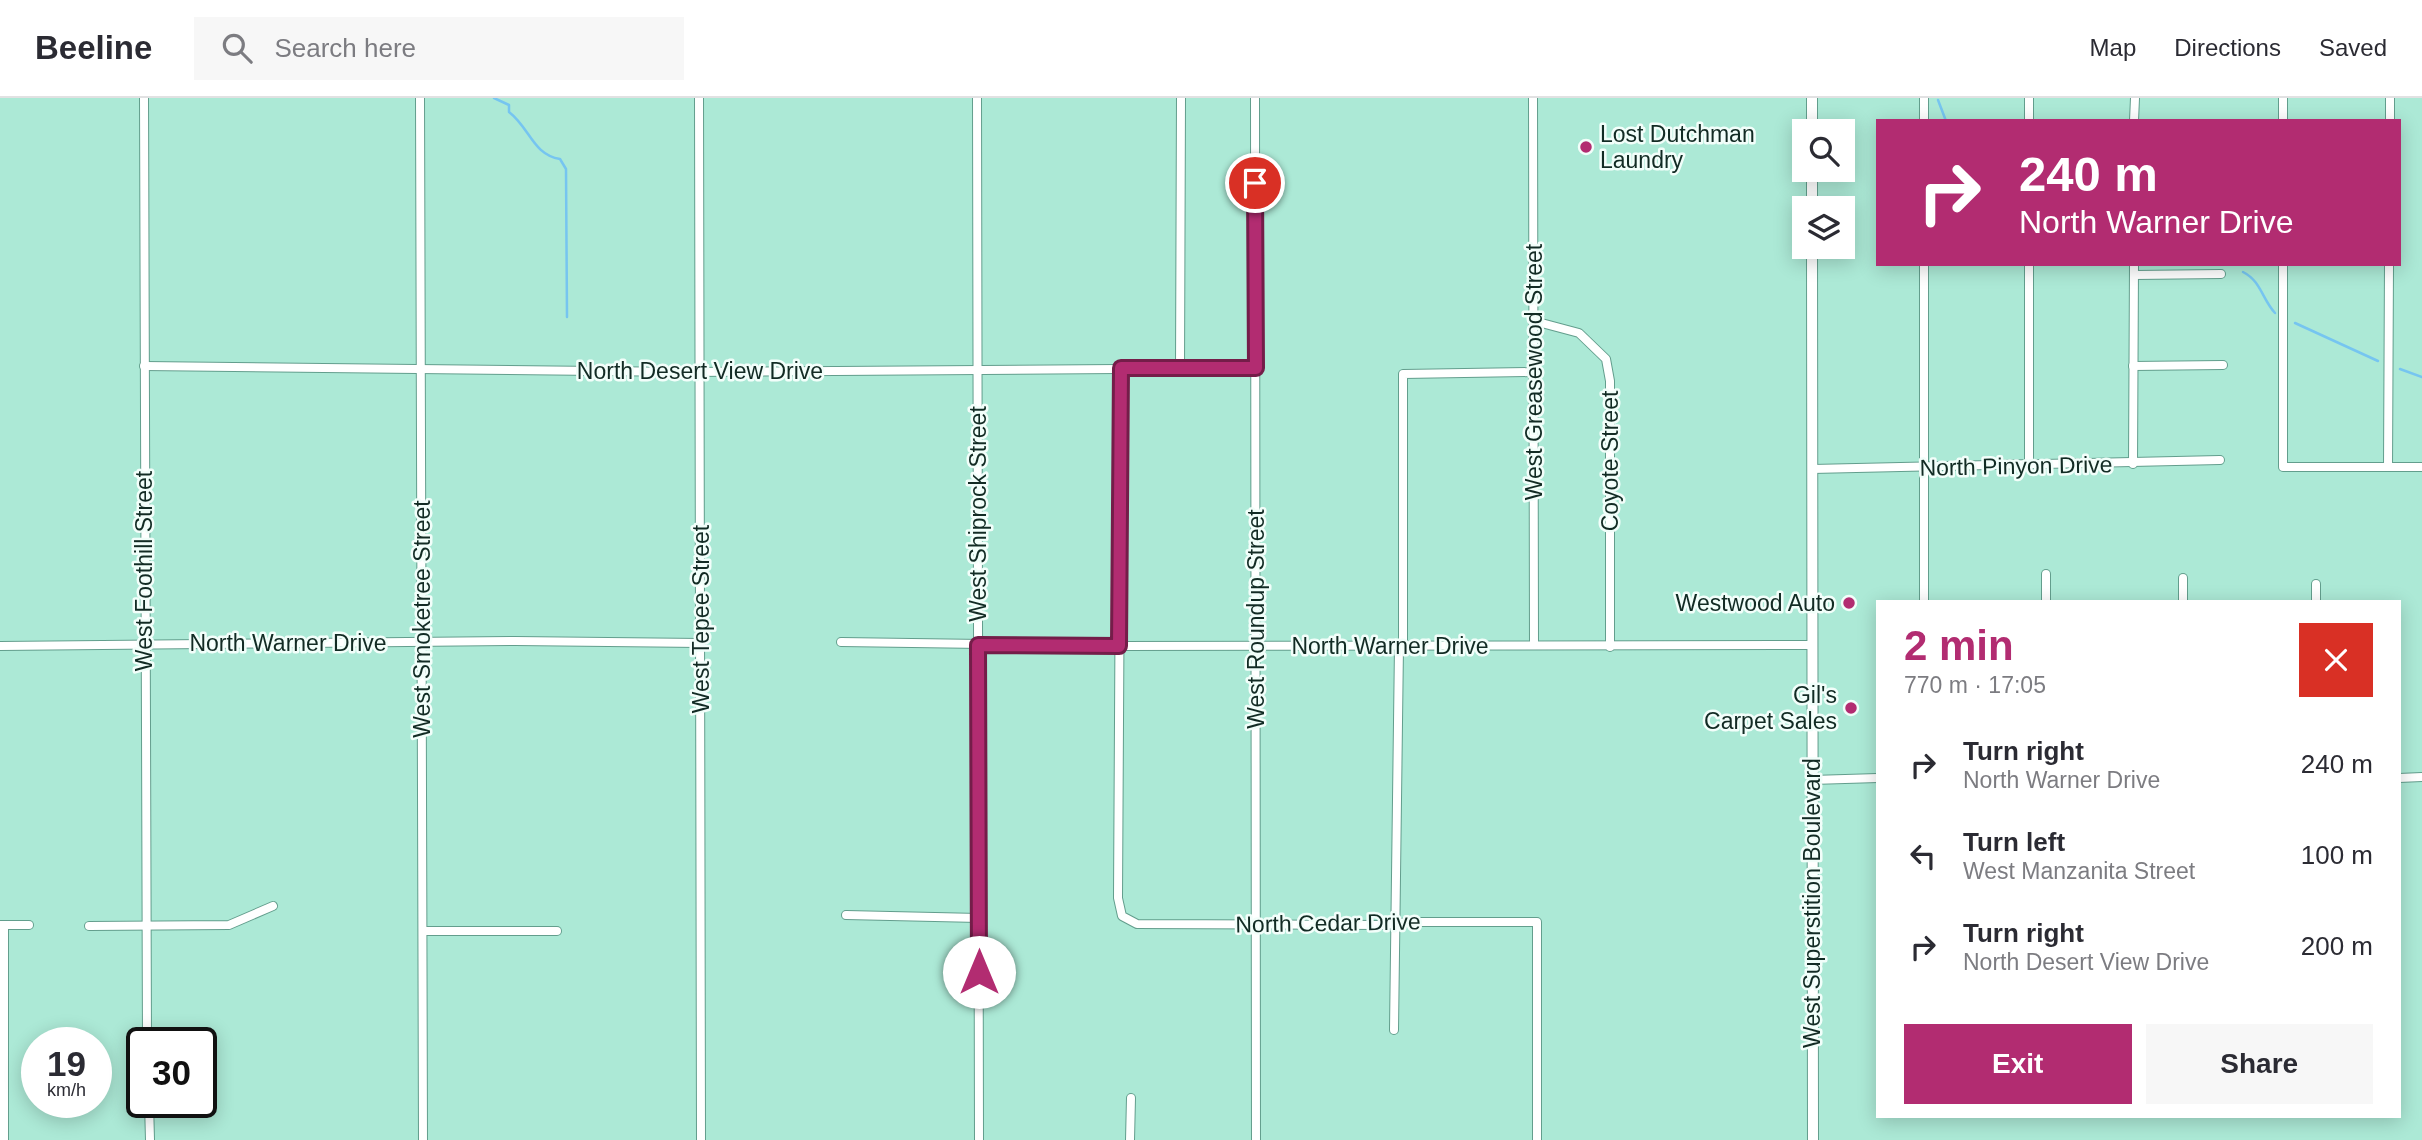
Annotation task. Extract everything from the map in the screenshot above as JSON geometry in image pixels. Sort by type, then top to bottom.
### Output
[{"type":"main road","points":[[1812,98],[1812,119]]},
{"type":"main road","name":"West Superstition Boulevard","points":[[1812,259],[1813,1140]]},
{"type":"street","name":"West Foothill Street","points":[[144,98],[147,1027]]},
{"type":"street","name":"West Smoketree Street","points":[[420,98],[423,371],[423,1140]]},
{"type":"street","name":"West Tepee Street","points":[[699,98],[701,1140]]},
{"type":"street","name":"West Shiprock Street","points":[[977,98],[979,1140]]},
{"type":"street","points":[[1180,368],[1181,98]]},
{"type":"street","name":"West Roundup Street","points":[[1255,98],[1256,1140]]},
{"type":"street","name":"West Greasewood Street","points":[[1533,98],[1534,645]]},
{"type":"street","points":[[1923,98],[1924,119]]},
{"type":"street","points":[[2029,98],[2029,119]]},
{"type":"street","points":[[2134,119],[2135,98]]},
{"type":"street","points":[[2283,98],[2283,119]]},
{"type":"street","points":[[2390,98],[2390,119]]},
{"type":"street","points":[[1924,266],[1924,600]]},
{"type":"street","points":[[2029,266],[2029,466]]},
{"type":"street","points":[[2133,464],[2134,266]]},
{"type":"street","points":[[2283,266],[2283,467],[2422,467]]},
{"type":"street","points":[[2388,467],[2389,266]]},
{"type":"street","points":[[2134,275],[2221,274]]},
{"type":"street","name":"Coyote Street","points":[[1534,321],[1579,333],[1606,359],[1610,381],[1610,647]]},
{"type":"street","points":[[2133,366],[2222,365]]},
{"type":"street","name":"North Desert View Drive","points":[[144,366],[700,372],[1256,368]]},
{"type":"street","points":[[1119,646],[1121,368]]},
{"type":"street","points":[[1394,1030],[1403,374],[1533,372]]},
{"type":"street","name":"North Pinyon Drive","points":[[1812,468],[2133,464],[2164,459],[2220,460]]},
{"type":"street","points":[[2046,574],[2046,600]]},
{"type":"street","points":[[2183,578],[2183,600]]},
{"type":"street","points":[[2316,584],[2316,600]]},
{"type":"street","name":"North Warner Drive","points":[[841,642],[1119,646],[1813,645]]},
{"type":"street","name":"North Warner Drive","points":[[0,646],[701,643]]},
{"type":"street","name":"North Cedar Drive","points":[[1119,646],[1118,898],[1122,916],[1137,924],[1257,926],[1537,922],[1537,1140]]},
{"type":"street","points":[[1812,780],[1876,778]]},
{"type":"street","points":[[2401,778],[2422,778]]},
{"type":"street","points":[[89,926],[229,925],[273,905]]},
{"type":"street","points":[[846,915],[979,918]]},
{"type":"street","points":[[4,1140],[2,925],[29,925]]},
{"type":"street","points":[[423,931],[557,932]]},
{"type":"street","points":[[1130,1140],[1131,1098]]},
{"type":"street","points":[[149,1118],[150,1140]]},
{"type":"waterway","points":[[494,98],[509,105],[509,112],[538,147],[560,159],[566,169],[567,317]]},
{"type":"waterway","points":[[1938,100],[1945,119]]},
{"type":"waterway","points":[[2243,272],[2258,285],[2275,313]]},
{"type":"waterway","points":[[2295,323],[2378,361]]},
{"type":"waterway","points":[[2400,369],[2422,377]]},
{"type":"place","name":"Lost Dutchman Laundry","points":[[1586,147]]},
{"type":"place","name":"Westwood Auto","points":[[1849,603]]},
{"type":"place","name":"Gil's Carpet Sales","points":[[1851,708]]},
{"type":"route","points":[[979,972],[978,645],[1119,646],[1121,368],[1256,368],[1255,183]]}]
